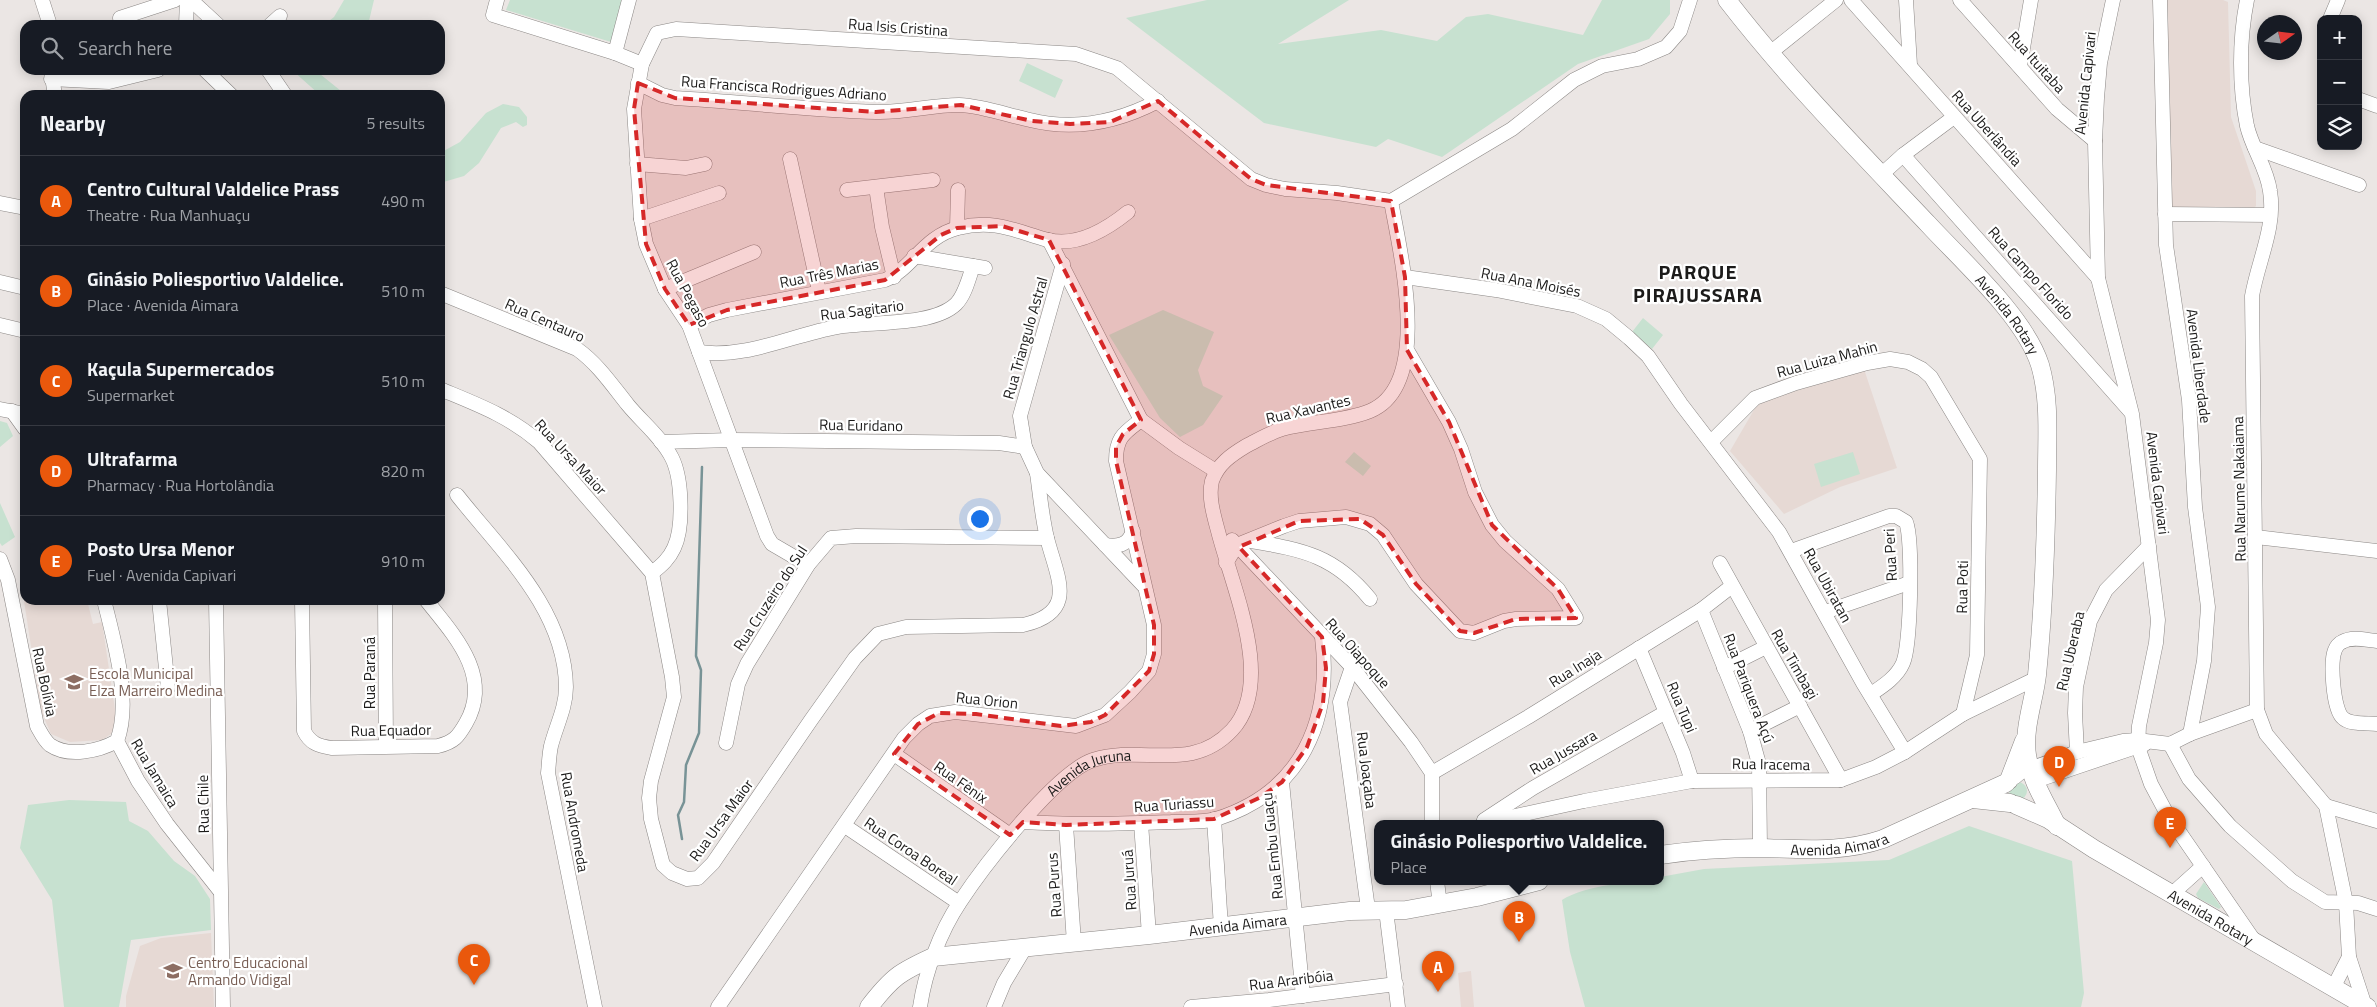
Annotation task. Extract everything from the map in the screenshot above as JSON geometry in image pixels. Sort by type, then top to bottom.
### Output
[{"type":"main road","name":"Avenida Rotary","points":[[1727,0],[1770,53],[1990,291],[2026,336],[2040,364],[2046,392],[2047,420],[2046,557],[2037,678],[2019,778],[2057,826]]},
{"type":"main road","name":"Avenida Rotary","points":[[2019,778],[2027,754],[2028,726]]},
{"type":"main road","name":"Avenida Aimara","points":[[1664,855],[1760,848],[1825,851],[1862,846],[1883,839],[1967,799],[2019,778]]},
{"type":"main road","points":[[2019,778],[2026,780],[2031,788],[2027,801],[2013,804],[2004,796],[2019,778]]},
{"type":"main road","name":"Avenida Rotary","points":[[1967,799],[1979,798],[2013,804],[2048,819],[2366,1006]]},
{"type":"main road","name":"Avenida Aimara","points":[[933,957],[1149,936],[1368,909],[1406,910],[1440,905],[1522,885]]},
{"type":"main road","points":[[869,1007],[884,988],[901,972],[933,957]]},
{"type":"street","points":[[42,0],[48,20]]},
{"type":"street","points":[[120,18],[175,0]]},
{"type":"street","points":[[186,20],[187,0]]},
{"type":"street","points":[[192,0],[213,20]]},
{"type":"street","points":[[498,0],[493,15],[615,53],[642,64]]},
{"type":"street","points":[[615,53],[629,0]]},
{"type":"street","points":[[1158,101],[1251,179],[1266,185],[1391,201],[1512,129],[1574,80],[1602,66],[1638,59],[1666,47],[1680,31],[1690,0]]},
{"type":"street","points":[[1770,53],[1836,0]]},
{"type":"street","name":"Rua Uberlândia","points":[[1851,0],[2098,278]]},
{"type":"street","points":[[1906,0],[1910,65]]},
{"type":"street","name":"Rua Ituitaba","points":[[1960,0],[2057,109],[2095,141]]},
{"type":"street","points":[[2020,66],[2031,0]]},
{"type":"street","name":"Avenida Capivari","points":[[2113,0],[2100,63],[2095,141],[2098,278],[2132,414],[2158,620],[2155,653],[2141,743]]},
{"type":"street","name":"Avenida Liberdade","points":[[2160,0],[2165,214],[2169,269],[2189,400],[2195,507],[2208,608],[2204,661],[2190,734]]},
{"type":"street","name":"Rua Narume Nakaiama","points":[[2246,0],[2242,50],[2247,126],[2269,186],[2270,215],[2267,241],[2252,296],[2258,710],[2266,734],[2326,806],[2346,903],[2350,957],[2366,1006]]},
{"type":"street","points":[[2332,15],[2338,0]]},
{"type":"street","name":"Rua Isis Cristina","points":[[642,64],[657,33],[676,29],[1076,54],[1117,68],[1158,101]]},
{"type":"street","name":"Rua Pegaso","points":[[642,64],[634,109],[641,219],[646,244],[665,289],[675,301],[689,325],[767,536],[772,544],[808,565]]},
{"type":"street","points":[[51,75],[54,90]]},
{"type":"street","points":[[58,75],[109,82],[138,75]]},
{"type":"street","points":[[210,75],[226,90]]},
{"type":"street","points":[[271,75],[282,90]]},
{"type":"street","name":"Rua Francisca Rodrigues Adriano","points":[[638,83],[662,95],[676,98],[876,112],[961,105],[979,107],[1032,121],[1070,124],[1110,122],[1133,114],[1158,101]]},
{"type":"street","points":[[2362,101],[2377,106]]},
{"type":"street","points":[[1881,175],[1954,117]]},
{"type":"street","points":[[2254,148],[2359,185]]},
{"type":"street","name":"Rua Campo Florido","points":[[1903,156],[2022,287],[2132,414]]},
{"type":"street","points":[[790,159],[819,291]]},
{"type":"street","points":[[637,164],[686,168],[705,164]]},
{"type":"street","points":[[847,190],[932,180]]},
{"type":"street","points":[[876,187],[882,227],[894,277]]},
{"type":"street","points":[[957,228],[958,190]]},
{"type":"street","points":[[641,219],[719,193]]},
{"type":"street","points":[[1226,563],[1237,545],[1299,521],[1346,517],[1360,519],[1383,535],[1416,584],[1460,631],[1474,633],[1504,621],[1576,618],[1558,589],[1505,541],[1492,525],[1475,492],[1461,448],[1449,422],[1407,350],[1405,277],[1391,201]]},
{"type":"street","points":[[0,203],[20,207]]},
{"type":"street","points":[[1049,240],[1066,240],[1097,233],[1128,212]]},
{"type":"street","points":[[2165,214],[2270,215]]},
{"type":"street","name":"Rua Três Marias","points":[[689,325],[709,315],[727,310],[894,277],[930,242],[957,228],[1002,226],[1049,240]]},
{"type":"street","points":[[1049,240],[1063,264],[1141,420],[1179,448],[1216,470],[1211,485],[1211,498],[1216,526]]},
{"type":"street","points":[[665,289],[754,252]]},
{"type":"street","name":"Rua Sagitario","points":[[699,352],[716,355],[731,353],[839,326],[885,324],[930,317],[956,304],[979,267],[914,256]]},
{"type":"street","name":"Rua Triangulo Astral","points":[[1063,264],[1020,416],[1025,447],[1037,473],[1144,585]]},
{"type":"street","name":"Rua Ana Moisés","points":[[1405,277],[1496,290],[1577,306],[1606,319],[1648,356],[1681,404],[1711,442]]},
{"type":"street","points":[[0,282],[20,287]]},
{"type":"street","name":"Rua Centauro","points":[[445,295],[577,349],[590,359],[646,427],[661,442],[671,457],[679,482],[679,521],[675,546],[666,562],[652,573]]},
{"type":"street","points":[[0,325],[20,330]]},
{"type":"street","name":"Rua Xavantes","points":[[1216,470],[1225,460],[1262,437],[1283,429],[1369,412],[1383,404],[1396,388],[1407,350]]},
{"type":"street","name":"Rua Luiza Mahin","points":[[1711,442],[1749,404],[1763,393],[1867,363],[1898,360],[1922,369],[1931,377],[1980,459]]},
{"type":"street","name":"Rua Ursa Maior","points":[[445,391],[520,425],[539,442],[652,573],[674,697],[651,781],[649,798],[651,819],[663,865],[672,873],[692,878],[705,873],[713,863],[855,658],[878,634],[906,627],[1023,625],[1040,621],[1052,613],[1058,604],[1061,587],[1058,571],[1047,538],[1037,473]]},
{"type":"street","points":[[12,411],[20,422]]},
{"type":"street","name":"Rua Orion","points":[[718,1007],[845,826],[904,738],[918,724],[930,716],[939,713],[962,712],[1076,726],[1105,714],[1130,692],[1149,671],[1154,654],[1154,625],[1134,531],[1120,485],[1116,461],[1116,447],[1122,434],[1141,420]]},
{"type":"street","points":[[671,457],[695,440]]},
{"type":"street","name":"Rua Euridano","points":[[661,442],[731,440],[999,443],[1025,447]]},
{"type":"street","name":"Rua Ubiratan","points":[[1711,442],[1780,532],[1905,752]]},
{"type":"street","name":"Rua Poti","points":[[1964,714],[1977,655],[1980,459]]},
{"type":"street","name":"Rua Andromeda","points":[[457,495],[520,571],[545,610],[561,656],[566,687],[562,713],[551,746],[548,772],[594,1007]]},
{"type":"street","name":"Rua Peri","points":[[1790,551],[1889,516],[1896,516],[1906,522],[1908,528],[1909,634],[1903,663],[1892,679],[1871,694]]},
{"type":"street","name":"Rua Oiapoque","points":[[1216,526],[1237,545],[1322,638],[1352,667],[1399,725],[1432,773]]},
{"type":"street","name":"Avenida Juruna","points":[[920,1007],[933,957],[959,903],[1010,836],[1064,777],[1079,765],[1107,756],[1195,754],[1209,749],[1232,730],[1247,708],[1252,686],[1248,638],[1216,526]]},
{"type":"street","points":[[1105,544],[1119,546],[1125,544],[1134,531]]},
{"type":"street","name":"Rua Cruzeiro do Sul","points":[[726,743],[738,684],[744,670],[808,565],[832,538],[840,536],[1047,538]]},
{"type":"street","points":[[2256,537],[2377,551]]},
{"type":"street","points":[[1251,541],[1308,552],[1344,574],[1370,599]]},
{"type":"street","name":"Rua Uberaba","points":[[2077,752],[2074,713],[2076,687],[2090,621],[2106,590],[2149,546]]},
{"type":"street","name":"Rua Bolívia","points":[[0,559],[8,580],[37,726],[45,740],[52,746],[82,752],[99,750],[117,741]]},
{"type":"street","name":"Rua Timbagi","points":[[1720,563],[1841,780]]},
{"type":"street","points":[[1825,612],[1908,584]]},
{"type":"street","name":"Rua Inaja","points":[[1432,773],[1528,717],[1701,610],[1732,586]]},
{"type":"street","points":[[105,605],[113,640],[123,712],[123,727],[117,741]]},
{"type":"street","points":[[160,605],[168,688]]},
{"type":"street","name":"Rua Chile","points":[[216,605],[223,1007]]},
{"type":"street","name":"Rua Equador","points":[[302,605],[304,731],[309,740],[320,747],[332,748],[438,746],[451,743],[458,737],[474,710],[476,698],[474,681],[464,652],[430,605]]},
{"type":"street","name":"Rua Paraná","points":[[385,605],[386,746]]},
{"type":"street","name":"Rua Pariquera Açú","points":[[1701,610],[1750,731],[1759,764],[1760,848]]},
{"type":"street","name":"Rua Turiassu","points":[[1023,822],[1066,825],[1214,820],[1238,810],[1282,782],[1307,747],[1323,703],[1326,668],[1322,638]]},
{"type":"street","points":[[2377,640],[2350,639],[2342,642],[2334,651],[2335,705],[2343,719],[2377,724]]},
{"type":"street","points":[[1724,668],[1766,647]]},
{"type":"street","name":"Rua Tupi","points":[[1639,648],[1692,781]]},
{"type":"street","name":"Rua Joaçaba","points":[[1352,667],[1340,702],[1368,909]]},
{"type":"street","name":"Rua Iracema","points":[[1497,820],[1692,781],[1760,779],[1819,782],[1841,780],[1876,767],[1905,752],[1964,714],[2037,678]]},
{"type":"street","points":[[1323,703],[1340,702]]},
{"type":"street","points":[[1750,731],[1800,706]]},
{"type":"street","points":[[2019,778],[2077,752],[2141,743],[2170,744],[2190,734],[2258,710]]},
{"type":"street","name":"Rua Jussara","points":[[1483,820],[1534,788],[1666,712]]},
{"type":"street","name":"Rua Jamaica","points":[[117,741],[138,781],[167,824],[220,891]]},
{"type":"street","points":[[2019,778],[2141,743]]},
{"type":"street","points":[[2141,743],[2157,797],[2254,940]]},
{"type":"street","points":[[2170,744],[2189,779],[2230,826],[2274,867],[2311,895],[2325,902],[2358,903],[2377,908]]},
{"type":"street","name":"Rua Fênix","points":[[894,754],[1010,836]]},
{"type":"street","points":[[1432,773],[1432,820]]},
{"type":"street","name":"Rua Embu Guaçu","points":[[1282,782],[1303,996]]},
{"type":"street","points":[[1534,788],[1542,810]]},
{"type":"street","points":[[2326,806],[2377,821]]},
{"type":"street","points":[[1214,820],[1221,927]]},
{"type":"street","name":"Rua Juruá","points":[[1141,823],[1149,936]]},
{"type":"street","name":"Rua Purus","points":[[1066,825],[1074,943]]},
{"type":"street","name":"Rua Coroa Boreal","points":[[845,826],[959,903]]},
{"type":"street","points":[[2173,893],[2203,866]]},
{"type":"street","points":[[1438,885],[1440,905]]},
{"type":"street","points":[[1386,910],[1398,1007]]},
{"type":"street","points":[[994,1007],[1004,983],[1025,948]]},
{"type":"street","points":[[2333,988],[2350,957]]},
{"type":"street","name":"Rua Araribóia","points":[[1191,1007],[1252,1004],[1396,984]]},
{"type":"highlighted area","points":[[638,83],[675,98],[876,112],[961,105],[1032,121],[1070,124],[1110,122],[1158,101],[1251,179],[1266,185],[1391,201],[1405,277],[1407,350],[1449,422],[1492,525],[1558,589],[1576,618],[1516,619],[1474,633],[1460,631],[1416,584],[1383,535],[1360,519],[1299,521],[1239,547],[1322,637],[1326,668],[1323,703],[1307,747],[1282,782],[1259,798],[1214,819],[1066,825],[1023,822],[1010,835],[894,754],[918,724],[939,713],[976,714],[1061,726],[1091,722],[1105,715],[1149,671],[1154,654],[1154,625],[1116,461],[1116,447],[1123,434],[1141,420],[1049,240],[1002,226],[957,228],[941,235],[885,280],[727,310],[689,325],[665,289],[646,244],[634,109]]},
{"type":"shaded area","points":[[2163,0],[2223,0],[2228,2],[2231,117],[2256,191],[2256,206],[2253,209],[2168,208]]},
{"type":"shaded area","points":[[1864,369],[1897,468],[1840,487],[1784,514],[1730,451],[1758,403]]},
{"type":"shaded area","name":"Escola Municipal Elza Marreiro Medina","points":[[25,605],[88,605],[93,624],[102,622],[117,723],[111,734],[102,740],[70,742],[51,734],[41,711]]},
{"type":"shaded area","name":"Centro Educacional Armando Vidigal","points":[[211,933],[214,1007],[126,1007],[126,996],[140,946],[161,938]]},
{"type":"shaded area","points":[[1471,971],[1474,1007],[1461,1007],[1458,973]]},
{"type":"green space","points":[[344,0],[374,0],[369,20],[330,20]]},
{"type":"green space","points":[[510,0],[623,0],[611,42],[506,10]]},
{"type":"green space","points":[[1207,0],[1349,0],[1278,44],[1381,30],[1437,41],[1466,17],[1488,14],[1583,35],[1602,0],[1670,0],[1670,14],[1649,39],[1578,64],[1442,157],[1388,139],[1376,147],[1264,123],[1126,18]]},
{"type":"green space","points":[[1027,63],[1063,80],[1055,98],[1019,81]]},
{"type":"green space","points":[[298,75],[321,75],[340,90],[314,90]]},
{"type":"green space","points":[[503,104],[519,107],[527,117],[527,125],[523,127],[516,122],[501,128],[479,163],[464,176],[445,182],[445,150],[460,142],[486,113]]},
{"type":"green space","points":[[1163,310],[1214,332],[1198,370],[1203,386],[1223,396],[1203,425],[1180,437],[1160,418],[1109,335]]},
{"type":"green space","points":[[1643,318],[1663,335],[1652,349],[1632,332]]},
{"type":"green space","points":[[0,421],[7,423],[13,436],[0,447]]},
{"type":"green space","points":[[1354,452],[1371,466],[1363,476],[1345,462]]},
{"type":"green space","points":[[1853,452],[1860,474],[1821,487],[1814,464]]},
{"type":"green space","points":[[0,503],[15,537],[2,546],[0,543]]},
{"type":"green space","points":[[2018,782],[2024,785],[2027,791],[2024,797],[2018,800],[2012,797],[2009,791],[2012,785]]},
{"type":"green space","points":[[69,800],[126,802],[129,821],[148,831],[174,861],[195,876],[210,899],[211,930],[131,940],[119,1007],[64,1007],[52,900],[20,848],[28,805]]},
{"type":"green space","points":[[1969,826],[2072,861],[2084,993],[2081,1007],[1585,1007],[1570,952],[1562,900],[1572,895],[1596,887],[1610,885],[1664,885],[1664,876],[1704,869],[1889,860]]},
{"type":"green space","points":[[2204,882],[2221,907],[2219,909],[2198,898],[2196,894]]},
{"type":"waterway","points":[[682,839],[678,815],[684,802],[686,765],[699,733],[701,670],[696,656],[702,467]]},
{"type":"place","name":"Escola Municipal Elza Marreiro Medina","points":[[74,682]]},
{"type":"place","name":"Ultrafarma","points":[[2059,787]]},
{"type":"place","name":"Posto Ursa Menor","points":[[2170,848]]},
{"type":"place","name":"Ginásio Poliesportivo Valdelice.","points":[[1519,942]]},
{"type":"place","name":"Centro Educacional Armando Vidigal","points":[[173,971]]},
{"type":"place","name":"Kaçula Supermercados","points":[[474,985]]},
{"type":"place","name":"Centro Cultural Valdelice Prass","points":[[1438,992]]},
{"type":"district","name":"PARQUE PIRAJUSSARA","points":[[1698,282]]}]
